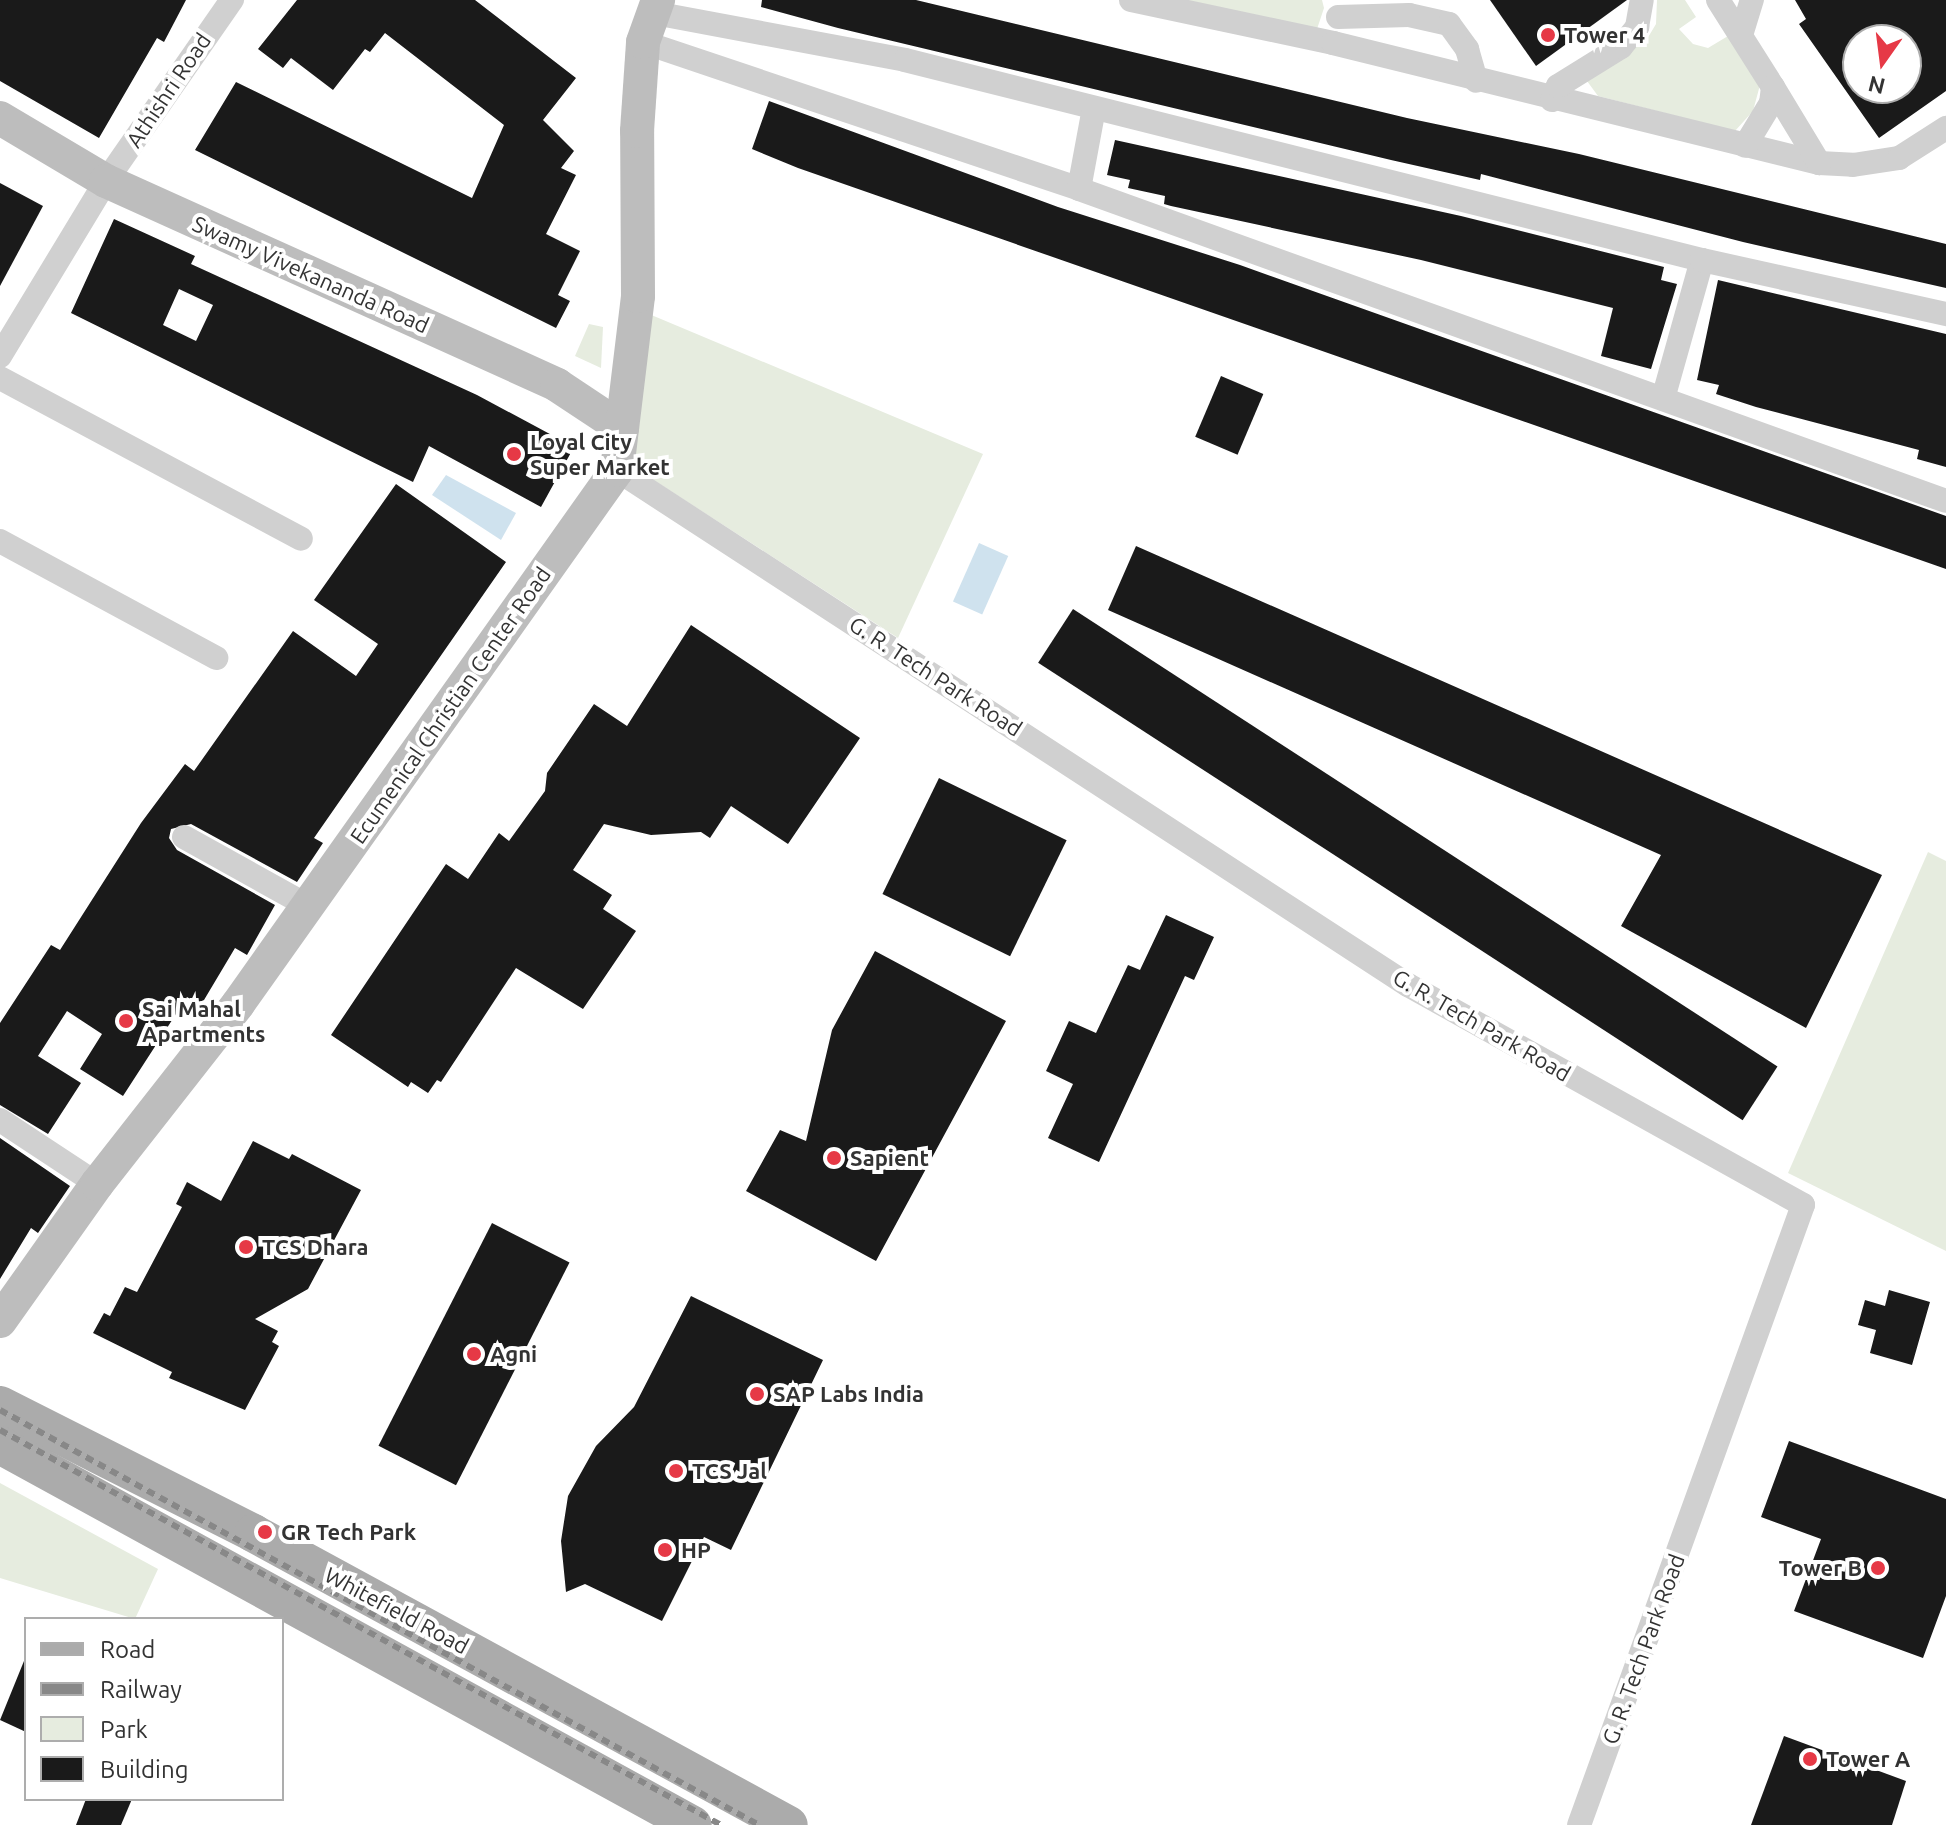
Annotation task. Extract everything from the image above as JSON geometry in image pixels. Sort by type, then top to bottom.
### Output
[{"type":"main road","name":"Whitefield Road","points":[[0,1405],[253,1533],[789,1825]]},
{"type":"main road","points":[[0,1445],[693,1825]]},
{"type":"street","name":"Athishri Road","points":[[0,356],[106,181],[232,0]]},
{"type":"street","points":[[1131,0],[1333,43],[1552,100],[1819,163],[1853,165],[1899,158],[1946,128]]},
{"type":"street","points":[[1552,100],[1558,86],[1621,47],[1637,27],[1642,0]]},
{"type":"street","points":[[1718,0],[1742,32],[1819,163]]},
{"type":"street","points":[[1742,32],[1752,0]]},
{"type":"street","points":[[1333,43],[1336,9],[1409,15],[1449,24],[1467,49],[1476,81]]},
{"type":"street","points":[[650,18],[905,60],[1702,260],[1946,314]]},
{"type":"street","points":[[650,18],[1079,189],[1946,501]]},
{"type":"street","name":"Ecumenical Christian Center Road","points":[[0,1321],[97,1184],[308,906],[617,470],[638,296],[637,131],[650,18]]},
{"type":"street","points":[[1745,146],[1771,103],[1773,87]]},
{"type":"street","points":[[1079,189],[1094,108]]},
{"type":"street","name":"Swamy Vivekananda Road","points":[[0,118],[106,181],[557,385],[622,428]]},
{"type":"street","points":[[1663,399],[1702,260]]},
{"type":"street","points":[[0,378],[301,539]]},
{"type":"street","name":"G. R. Tech Park Road","points":[[617,470],[1408,985],[1803,1205],[1579,1825]]},
{"type":"street","points":[[0,541],[216,658]]},
{"type":"street","points":[[184,837],[308,906]]},
{"type":"street","points":[[0,1120],[97,1184]]},
{"type":"green space","points":[[1184,0],[1322,0],[1324,8],[1317,29]]},
{"type":"green space","points":[[1657,0],[1685,0],[1696,17],[1679,29],[1693,44],[1708,48],[1733,33],[1760,85],[1753,111],[1735,131],[1598,96],[1587,81],[1647,39],[1656,24]]},
{"type":"green space","points":[[649,314],[983,454],[898,638],[632,466]]},
{"type":"green space","points":[[589,324],[603,327],[601,368],[575,356]]},
{"type":"green space","points":[[1928,852],[1946,861],[1946,1251],[1788,1173]]},
{"type":"green space","points":[[0,1483],[158,1569],[136,1617],[0,1578]]},
{"type":"water","points":[[446,475],[516,513],[501,540],[432,495]]},
{"type":"water","points":[[979,543],[1008,556],[982,614],[953,601]]},
{"type":"building","points":[[0,0],[186,0],[164,42],[157,38],[99,138],[0,81]]},
{"type":"building","points":[[297,0],[475,0],[576,78],[543,120],[574,151],[561,168],[576,175],[546,234],[580,251],[558,295],[570,301],[556,328],[195,150],[236,82],[472,198],[504,125],[385,33],[370,52],[365,49],[333,90],[291,58],[283,68],[258,49]]},
{"type":"building","points":[[762,0],[916,0],[1407,118],[1579,154],[1946,244],[1946,288],[1743,242],[1481,174],[1480,180],[1391,160],[838,28],[761,7]]},
{"type":"building","name":"Tower 4","points":[[1490,0],[1627,0],[1536,66]]},
{"type":"building","points":[[1795,0],[1946,0],[1946,91],[1879,138],[1855,104],[1922,104],[1922,24],[1842,24],[1842,85],[1799,24],[1806,19]]},
{"type":"building","points":[[769,101],[1058,207],[1240,265],[1946,516],[1946,569],[798,168],[752,149]]},
{"type":"building","points":[[1115,140],[1461,216],[1664,267],[1661,280],[1677,284],[1651,369],[1601,356],[1613,308],[1421,260],[1164,204],[1165,196],[1128,188],[1130,180],[1107,175]]},
{"type":"building","points":[[0,183],[43,206],[0,286]]},
{"type":"building","points":[[114,219],[195,256],[191,264],[477,395],[574,447],[541,507],[429,446],[413,482],[71,313]],"holes":[[[179,289],[213,305],[196,341],[163,325]]]},
{"type":"building","points":[[1718,280],[1946,334],[1946,467],[1917,459],[1919,450],[1756,407],[1716,394],[1719,385],[1697,380]]},
{"type":"building","points":[[1221,376],[1263,394],[1238,455],[1195,437]]},
{"type":"building","points":[[396,484],[506,562],[314,838],[323,843],[297,882],[191,824],[171,829],[169,838],[177,850],[275,905],[247,955],[235,948],[204,1000],[197,1003],[187,997],[123,1096],[80,1069],[102,1034],[67,1011],[38,1056],[81,1083],[48,1134],[0,1105],[0,1023],[51,945],[60,950],[141,823],[185,764],[194,771],[293,631],[356,676],[378,644],[314,600]]},
{"type":"building","points":[[1136,546],[1882,875],[1806,1028],[1621,926],[1661,855],[1108,610]]},
{"type":"building","points":[[1073,609],[1777,1066],[1743,1120],[1038,663]]},
{"type":"building","points":[[691,625],[860,738],[788,844],[731,806],[710,838],[701,832],[651,835],[604,824],[573,870],[612,895],[603,909],[636,931],[583,1009],[516,968],[441,1082],[437,1080],[428,1093],[411,1082],[408,1087],[331,1035],[446,864],[468,879],[499,833],[509,841],[545,791],[547,773],[594,704],[627,726]]},
{"type":"building","points":[[939,778],[1067,840],[1010,956],[882,894]]},
{"type":"building","points":[[1166,915],[1214,937],[1194,980],[1185,976],[1099,1162],[1048,1138],[1073,1084],[1046,1071],[1069,1021],[1096,1033],[1128,965],[1140,970]]},
{"type":"building","points":[[875,951],[1006,1021],[876,1261],[746,1191],[780,1130],[806,1141],[832,1030]]},
{"type":"building","points":[[0,1138],[70,1186],[38,1233],[31,1228],[0,1279]]},
{"type":"building","name":"TCS Dhara","points":[[253,1141],[289,1159],[292,1154],[361,1190],[308,1289],[255,1319],[278,1331],[272,1342],[279,1346],[245,1410],[169,1378],[172,1372],[93,1333],[104,1313],[110,1316],[125,1287],[137,1292],[182,1207],[176,1204],[187,1182],[221,1201]]},
{"type":"building","name":"Agni","points":[[492,1223],[570,1262],[456,1485],[379,1446]]},
{"type":"building","points":[[1889,1290],[1930,1302],[1912,1365],[1870,1353],[1876,1330],[1858,1325],[1865,1300],[1885,1306]]},
{"type":"building","name":"TCS Jal","points":[[691,1296],[823,1360],[731,1550],[704,1537],[662,1621],[585,1584],[566,1592],[561,1541],[568,1496],[596,1446],[634,1407]]},
{"type":"building","name":"Tower B","points":[[1789,1441],[1946,1499],[1946,1596],[1923,1658],[1794,1611],[1821,1539],[1761,1517]]},
{"type":"building","points":[[24,1661],[24,1731],[0,1720]]},
{"type":"building","name":"Tower A","points":[[1784,1736],[1906,1781],[1892,1825],[1751,1825]]},
{"type":"building","points":[[85,1801],[131,1801],[121,1825],[76,1825]]},
{"type":"railway","points":[[0,1410],[759,1825]]},
{"type":"railway","points":[[0,1430],[721,1825]]},
{"type":"place","name":"Tower 4","points":[[1548,35]]},
{"type":"place","name":"Loyal City Super Market","points":[[514,454]]},
{"type":"place","name":"Sai Mahal Apartments","points":[[126,1021]]},
{"type":"place","name":"Sapient","points":[[834,1158]]},
{"type":"place","name":"TCS Dhara","points":[[246,1247]]},
{"type":"place","name":"Agni","points":[[474,1354]]},
{"type":"place","name":"SAP Labs India","points":[[757,1394]]},
{"type":"place","name":"TCS Jal","points":[[676,1471]]},
{"type":"place","name":"GR Tech Park","points":[[265,1532]]},
{"type":"place","name":"HP","points":[[665,1550]]},
{"type":"place","name":"Tower B","points":[[1878,1568]]},
{"type":"place","name":"Tower A","points":[[1810,1759]]}]
